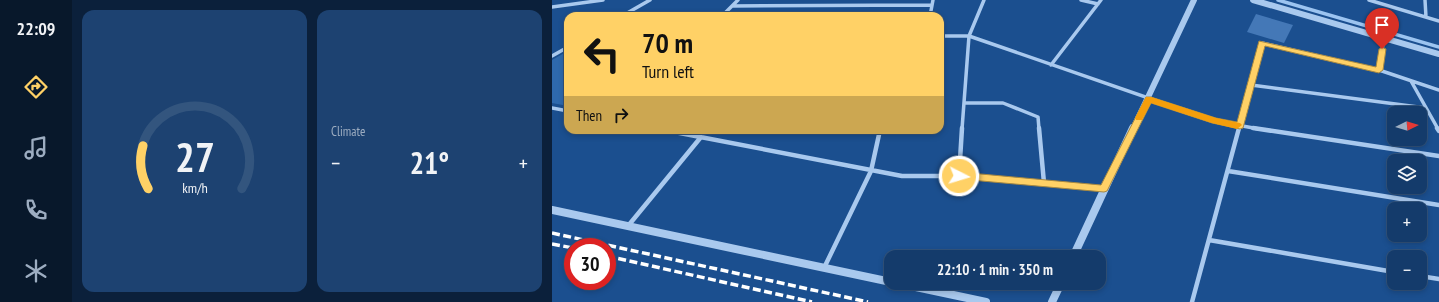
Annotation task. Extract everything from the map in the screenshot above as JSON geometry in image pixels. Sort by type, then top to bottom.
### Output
[{"type":"street","points":[[552,7],[604,0]]},
{"type":"street","points":[[629,12],[650,0]]},
{"type":"street","points":[[726,12],[738,0]]},
{"type":"street","points":[[848,5],[850,0]]},
{"type":"street","points":[[931,12],[933,0]]},
{"type":"street","points":[[959,176],[969,36],[984,0]]},
{"type":"street","points":[[1081,0],[1098,4]]},
{"type":"street","points":[[1051,65],[1101,0]]},
{"type":"street","points":[[1076,250],[1194,0]]},
{"type":"street","points":[[1254,0],[1439,54]]},
{"type":"street","points":[[1369,0],[1439,21]]},
{"type":"street","points":[[1425,0],[1426,17]]},
{"type":"street","points":[[732,6],[932,4]]},
{"type":"street","points":[[944,36],[969,36],[1148,99],[1216,121],[1240,126],[1439,156]]},
{"type":"street","points":[[1379,70],[1384,38]]},
{"type":"street","points":[[1192,302],[1262,43],[1379,70],[1439,90]]},
{"type":"street","points":[[552,56],[564,50]]},
{"type":"street","points":[[1410,80],[1425,106]]},
{"type":"street","points":[[1251,84],[1411,106]]},
{"type":"street","points":[[964,103],[1003,103],[1038,117],[1044,183]]},
{"type":"street","points":[[552,108],[564,110]]},
{"type":"street","points":[[1427,110],[1439,131]]},
{"type":"street","points":[[685,134],[902,176],[959,176],[1104,189]]},
{"type":"street","points":[[824,268],[871,171],[879,134]]},
{"type":"street","points":[[628,226],[701,137]]},
{"type":"street","points":[[1228,171],[1439,204]]},
{"type":"street","points":[[552,210],[884,281]]},
{"type":"street","points":[[1209,240],[1387,271]]},
{"type":"street","points":[[1427,277],[1439,279]]},
{"type":"street","points":[[930,290],[986,302]]},
{"type":"street","points":[[1052,302],[1058,290]]},
{"type":"shaded area","points":[[564,53],[564,105],[552,103],[552,60]]},
{"type":"building","points":[[1256,14],[1293,25],[1284,43],[1247,32]]},
{"type":"waterway","points":[[1278,0],[1439,47]]},
{"type":"railway","points":[[552,233],[868,302]]},
{"type":"railway","points":[[552,244],[564,246]]},
{"type":"railway","points":[[616,258],[812,302]]},
{"type":"slow traffic","points":[[1139,118],[1148,99],[1216,121],[1237,125]]},
{"type":"route","points":[[959,176],[1104,189],[1148,99],[1216,121],[1240,126],[1262,43],[1379,70],[1382,49]]}]
